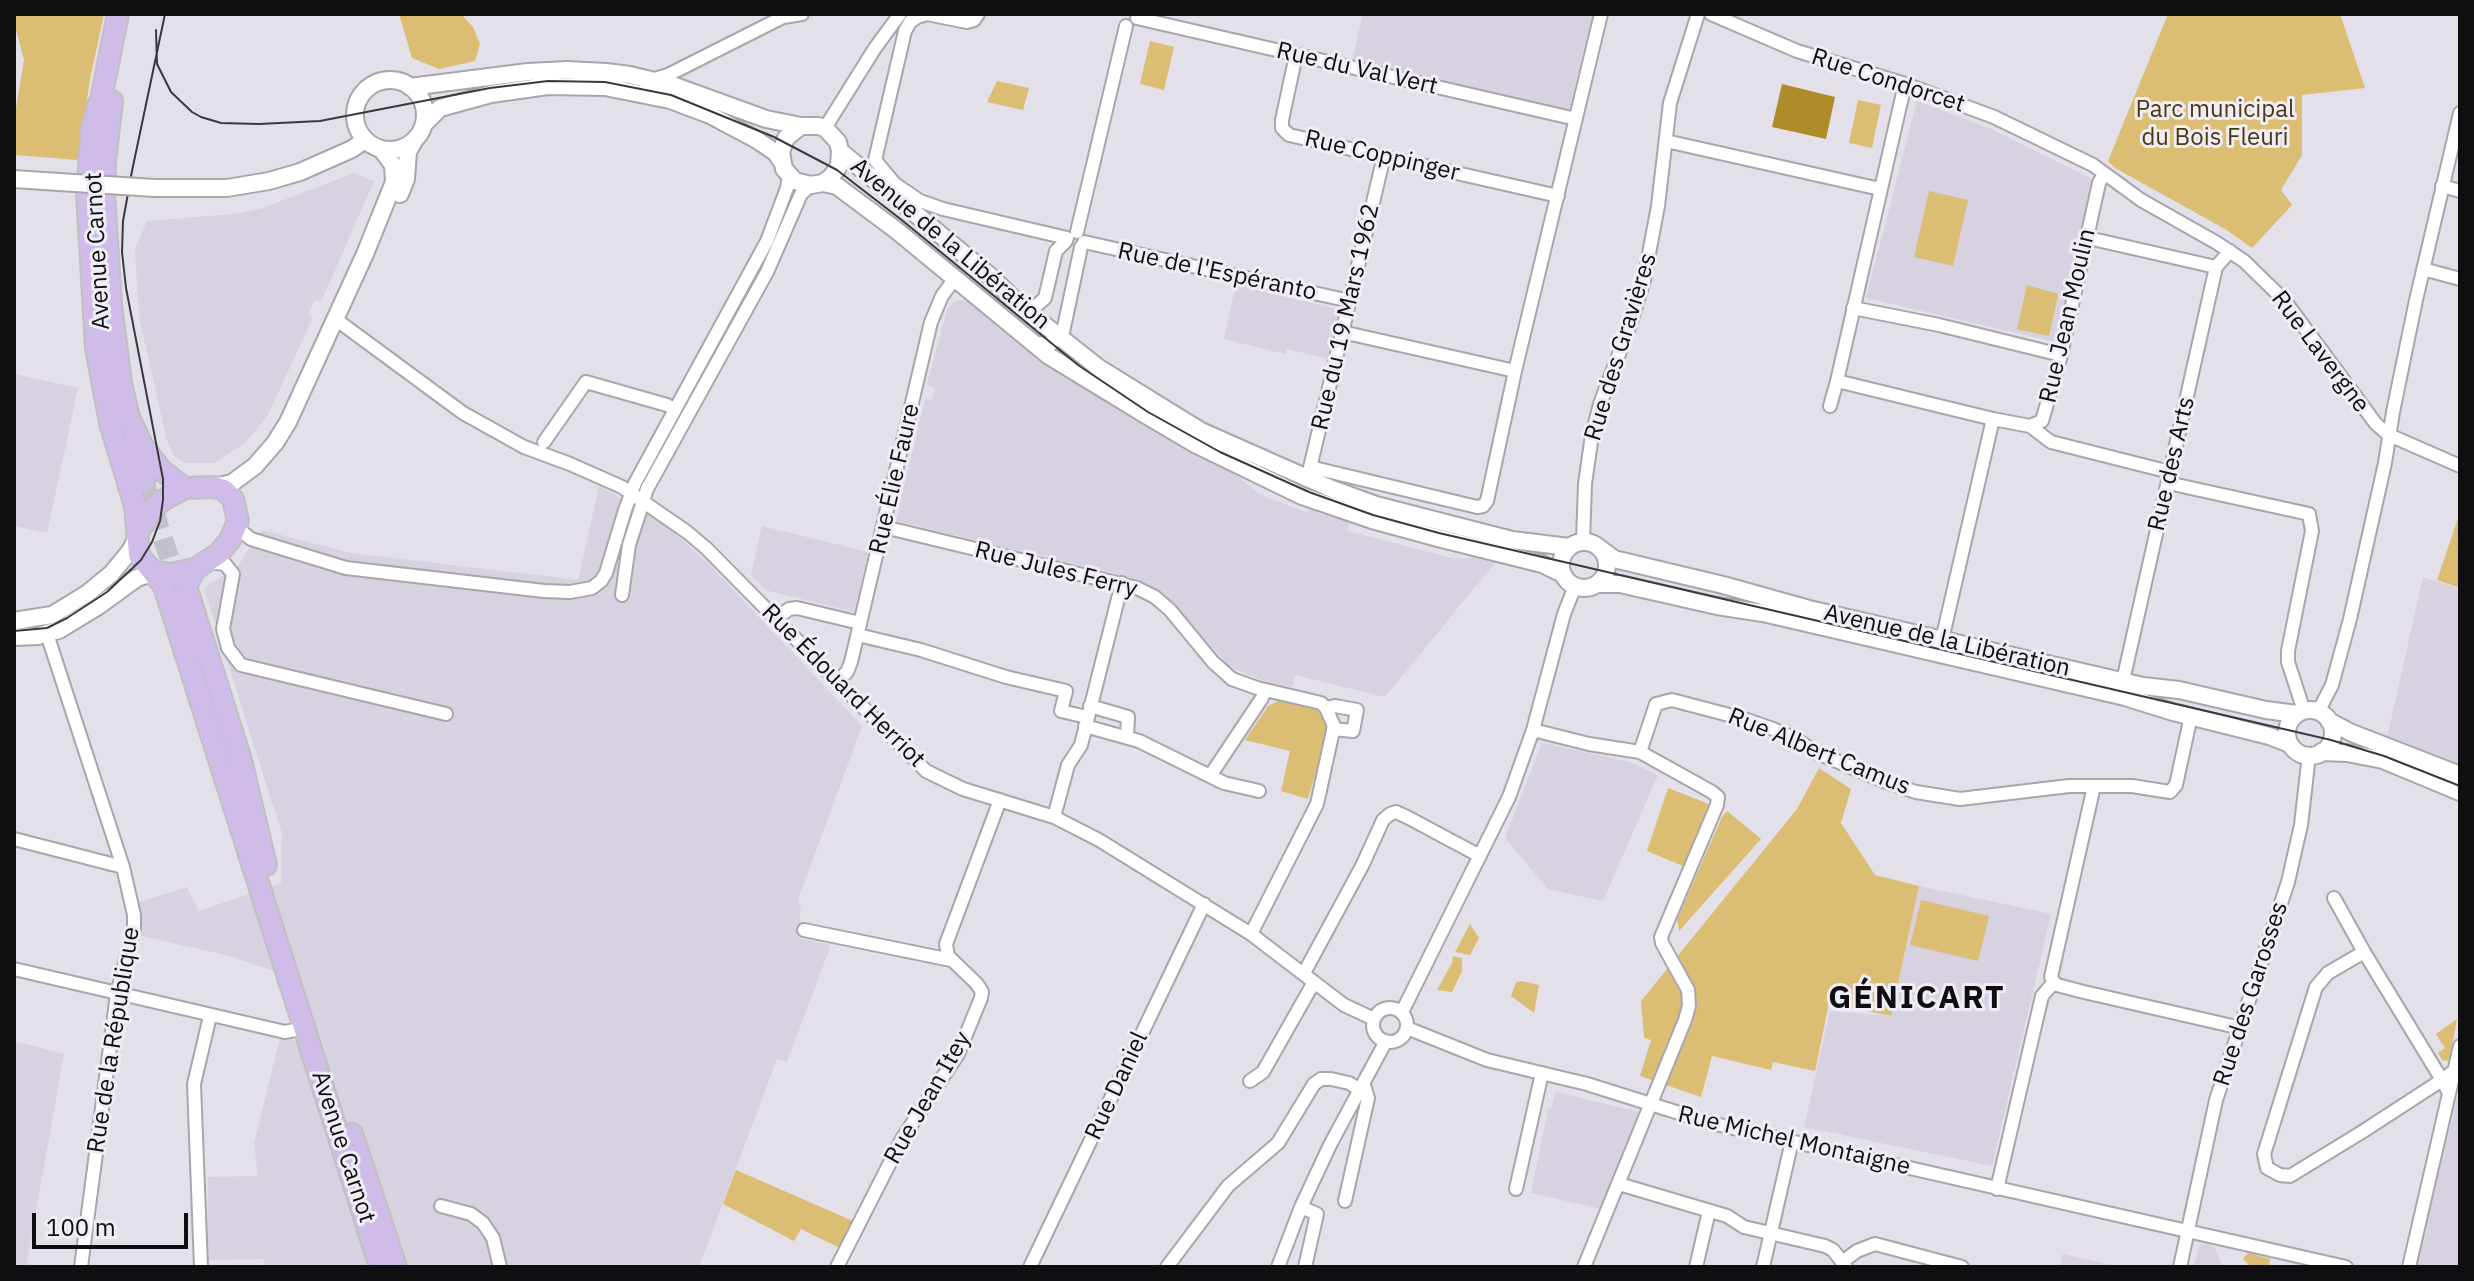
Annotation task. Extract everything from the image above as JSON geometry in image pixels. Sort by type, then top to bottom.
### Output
[{"type":"main road","name":"Avenue Carnot","points":[[118,14],[98,105],[92,192],[102,346],[116,421],[140,484],[115,384],[100,227],[99,177],[103,130],[128,14]]},
{"type":"main road","points":[[121,50],[108,130],[104,193],[111,304],[121,383],[129,417],[142,445],[161,470],[185,488]]},
{"type":"main road","points":[[98,105],[92,129],[87,192],[94,333],[104,400],[131,489],[141,560],[155,572],[165,591],[248,847]]},
{"type":"main road","points":[[137,535],[150,511],[185,488],[214,487],[233,499],[238,518],[230,540],[201,565],[187,589],[241,760],[269,877]]},
{"type":"main road","points":[[155,572],[170,574],[201,565]]},
{"type":"main road","points":[[248,847],[228,765],[178,596],[269,877]]},
{"type":"main road","name":"Avenue Carnot","points":[[248,847],[380,1267]]},
{"type":"main road","name":"Avenue Carnot","points":[[269,877],[396,1267]]},
{"type":"street","points":[[651,80],[668,75],[783,17],[802,14]]},
{"type":"street","points":[[825,128],[900,14]]},
{"type":"street","name":"Rue de l'Espéranto","points":[[978,14],[974,20],[967,22],[927,14],[910,22],[905,31],[875,160],[895,184],[920,201],[943,209],[1350,301]]},
{"type":"street","points":[[1309,473],[1483,506],[1487,501],[1601,14]]},
{"type":"street","name":"Rue des Gravières","points":[[1576,544],[1592,435],[1644,280],[1658,206],[1670,103],[1698,14]]},
{"type":"street","name":"Rue Condorcet","points":[[1711,14],[1797,51],[1905,84],[1994,117],[2065,150]]},
{"type":"street","points":[[1060,336],[1069,308],[1075,240],[1122,20],[1134,24],[1137,16]]},
{"type":"street","name":"Rue du Val Vert","points":[[1137,16],[1576,119]]},
{"type":"street","name":"Rue Coppinger","points":[[1296,55],[1282,120],[1282,128],[1289,135],[1558,196]]},
{"type":"street","points":[[693,60],[688,76],[694,92]]},
{"type":"street","points":[[410,87],[528,72],[606,72],[651,80],[694,92],[766,119],[825,128],[833,134],[840,151],[837,170],[801,194],[767,272],[636,497],[622,595]]},
{"type":"street","points":[[414,141],[393,151],[381,149],[365,140],[358,129],[355,114],[358,103],[366,90],[380,81],[403,83],[421,101],[424,124]]},
{"type":"street","points":[[1830,406],[1905,84]]},
{"type":"street","points":[[365,254],[403,187],[408,152],[424,124],[440,108],[491,94],[548,86],[605,87],[659,97],[710,115],[757,140],[776,153],[795,181],[817,184]]},
{"type":"street","points":[[2460,113],[2423,269],[2385,463],[2341,654],[2328,697],[2312,714],[2292,719],[2287,730],[2290,744],[2295,750],[2315,754],[2347,753],[2383,760],[2460,792]]},
{"type":"street","points":[[255,466],[242,493],[238,518],[241,531],[251,539],[346,568],[518,588],[570,592],[592,588],[606,573],[675,410],[767,241],[783,203],[785,168],[781,152],[786,138],[801,126]]},
{"type":"street","points":[[14,179],[155,188],[227,188],[300,172],[365,140]]},
{"type":"street","points":[[1666,141],[1880,189]]},
{"type":"street","points":[[214,487],[232,483],[255,466],[288,422],[365,254],[394,182],[393,165],[381,149]]},
{"type":"street","name":"Rue Lavergne","points":[[2065,150],[2093,165],[2141,200],[2230,251],[2252,268],[2285,301],[2365,413],[2389,435],[2460,466]]},
{"type":"street","name":"Avenue de la Libération","points":[[840,151],[990,276],[1023,308],[1115,379],[1201,431],[1309,473],[1376,505],[1512,540],[1576,544]]},
{"type":"street","name":"Rue du 19 Mars 1962","points":[[1309,473],[1384,156]]},
{"type":"street","name":"Rue Jean Moulin","points":[[1837,381],[1993,419],[2030,426],[2042,421],[2061,355],[2099,183],[2104,174]]},
{"type":"street","name":"Avenue de la Libération","points":[[817,184],[837,186],[867,207],[1059,363],[1195,444],[1282,488],[1372,520],[1542,564],[1563,574]]},
{"type":"street","points":[[2442,186],[2460,191]]},
{"type":"street","points":[[2088,238],[2216,267]]},
{"type":"street","points":[[1023,308],[1036,306],[1045,298],[1056,251],[1075,240]]},
{"type":"street","name":"Rue des Arts","points":[[2123,681],[2216,267],[2230,251]]},
{"type":"street","points":[[2423,269],[2460,279]]},
{"type":"street","name":"Rue Élie Faure","points":[[837,681],[847,672],[851,662],[931,322],[942,296],[955,278]]},
{"type":"street","points":[[1045,298],[1050,304],[1069,308]]},
{"type":"street","points":[[1853,308],[2061,355]]},
{"type":"street","name":"Rue Édouard Herriot","points":[[334,318],[463,413],[524,447],[570,464],[636,497],[694,538],[926,771],[949,784],[1054,817],[1109,846],[1251,934],[1344,1005],[1374,1019]]},
{"type":"street","points":[[1342,332],[1515,371]]},
{"type":"street","name":"Avenue de la Libération","points":[[1034,343],[1048,346],[1060,336]]},
{"type":"street","points":[[544,442],[586,382],[675,410]]},
{"type":"street","points":[[1942,640],[1993,419]]},
{"type":"street","points":[[2030,426],[2051,442],[2309,514],[2312,531],[2289,635],[2288,662],[2312,714],[2332,728],[2331,740],[2315,754]]},
{"type":"street","name":"Rue Jules Ferry","points":[[884,527],[1122,583],[1155,597],[1232,679],[1321,703],[1326,708],[1335,706],[1357,710],[1353,731],[1333,729]]},
{"type":"street","points":[[14,621],[52,615],[88,593],[111,574],[130,551],[137,535]]},
{"type":"street","points":[[1590,542],[1602,550],[1607,566],[1597,584],[1583,588],[1575,586],[1563,574],[1561,562],[1576,544],[1590,542]]},
{"type":"street","name":"Avenue de la Libération","points":[[1602,550],[1614,559],[1942,640],[2143,686],[2179,690],[2266,710],[2312,714],[2460,775]]},
{"type":"street","points":[[201,565],[225,564],[233,574],[223,629],[228,648],[241,665],[446,714]]},
{"type":"street","points":[[14,637],[59,630],[137,578],[155,572]]},
{"type":"street","points":[[1054,817],[1068,765],[1081,745],[1122,583]]},
{"type":"street","name":"Avenue de la Libération","points":[[1597,584],[1620,584],[1763,613],[2125,697],[2290,744]]},
{"type":"street","points":[[1402,1012],[1509,797],[1533,730],[1564,614],[1575,586]]},
{"type":"street","points":[[776,619],[789,609],[797,608],[1006,677],[1066,691],[1089,711],[1133,738],[1224,783],[1259,791]]},
{"type":"street","name":"Rue de la République","points":[[47,634],[123,867],[134,915],[134,928],[117,994],[81,1267]]},
{"type":"street","points":[[1210,776],[1265,690]]},
{"type":"street","points":[[1066,691],[1061,711],[1126,714],[1133,738]]},
{"type":"street","name":"Rue Albert Camus","points":[[1640,752],[1656,704],[1672,700],[1773,729],[1852,768],[1936,796],[1987,798],[2069,786],[2094,786]]},
{"type":"street","points":[[1251,934],[1317,804],[1333,729],[1326,708]]},
{"type":"street","points":[[2191,716],[2174,790],[2094,786],[2051,977],[2057,985],[2241,1028]]},
{"type":"street","points":[[1533,730],[1589,744],[1640,752],[1718,797],[1661,937],[1688,990],[1689,1006],[1584,1267]]},
{"type":"street","name":"Rue des Garosses","points":[[2180,1267],[2216,1100],[2288,882],[2315,754]]},
{"type":"street","points":[[951,960],[946,951],[947,938],[1000,800]]},
{"type":"street","points":[[1250,1081],[1263,1072],[1383,820],[1396,812],[1480,856]]},
{"type":"street","points":[[14,839],[123,867]]},
{"type":"street","points":[[2334,898],[2449,1093]]},
{"type":"street","name":"Rue Daniel","points":[[1030,1267],[1204,904]]},
{"type":"street","points":[[804,930],[951,960]]},
{"type":"street","points":[[2364,952],[2328,973],[2316,987],[2264,1154],[2267,1168],[2290,1176],[2454,1071]]},
{"type":"street","name":"Rue Jean Itey","points":[[837,1267],[902,1139],[958,1054],[981,998],[982,992],[977,984],[951,960]]},
{"type":"street","points":[[14,969],[285,1032],[305,1028]]},
{"type":"street","points":[[1997,1189],[2042,996],[2054,982]]},
{"type":"street","points":[[1392,1007],[1402,1012],[1407,1028],[1400,1039],[1381,1039],[1374,1030],[1374,1019],[1381,1010],[1392,1007]]},
{"type":"street","points":[[201,1267],[194,1084],[210,1016]]},
{"type":"street","name":"Rue Michel Montaigne","points":[[1407,1028],[1487,1060],[1587,1084],[1711,1123],[2346,1267]]},
{"type":"street","points":[[1278,1267],[1330,1145],[1386,1041]]},
{"type":"street","points":[[2409,1267],[2460,1046]]},
{"type":"street","points":[[1516,1189],[1542,1073]]},
{"type":"street","points":[[1167,1267],[1228,1186],[1278,1143],[1314,1084],[1321,1079],[1362,1088],[1368,1098],[1345,1201]]},
{"type":"street","points":[[1763,1267],[1792,1141]]},
{"type":"street","points":[[1619,1184],[1727,1216],[1744,1227],[1830,1248],[1844,1264],[1857,1251],[1875,1244],[1962,1267]]},
{"type":"street","points":[[441,1206],[471,1214],[483,1223],[493,1238],[500,1267]]},
{"type":"street","points":[[1301,1207],[1317,1214],[1305,1267]]},
{"type":"street","points":[[1696,1267],[1709,1211]]},
{"type":"shaded area","points":[[1363,14],[1593,14],[1569,112],[1352,61]]},
{"type":"shaded area","points":[[1782,84],[1835,97],[1826,139],[1772,127]]},
{"type":"shaded area","points":[[1917,101],[1991,129],[2092,179],[2056,342],[1866,298]]},
{"type":"shaded area","points":[[354,173],[374,181],[322,300],[315,301],[308,313],[312,319],[268,415],[245,443],[214,463],[184,463],[173,455],[167,441],[139,317],[135,249],[147,221],[234,214],[263,208]]},
{"type":"shaded area","points":[[1236,285],[1340,310],[1328,359],[1287,349],[1285,354],[1224,339]]},
{"type":"shaded area","points":[[961,300],[974,302],[1057,372],[1235,474],[1259,494],[1308,513],[1310,509],[1349,521],[1348,531],[1452,558],[1499,558],[1385,697],[1295,675],[1292,687],[1264,681],[1230,667],[1174,605],[1133,578],[896,521],[925,399],[932,400],[935,389],[927,384],[947,310],[952,303]]},
{"type":"shaded area","points":[[14,374],[78,388],[47,533],[14,526]]},
{"type":"shaded area","points":[[599,486],[659,520],[705,560],[862,726],[798,900],[802,924],[798,938],[831,945],[787,1062],[777,1059],[699,1267],[265,1267],[264,1259],[207,1260],[208,1177],[258,1176],[254,1144],[280,1038],[297,1040],[274,971],[230,956],[138,935],[136,903],[187,887],[199,911],[281,883],[282,834],[204,588],[238,566],[262,530],[351,553],[578,580]]},
{"type":"shaded area","points":[[762,526],[868,552],[854,612],[765,590],[751,575]]},
{"type":"shaded area","points":[[2423,577],[2460,589],[2460,770],[2387,738]]},
{"type":"shaded area","points":[[1542,743],[1630,762],[1658,775],[1603,901],[1548,889],[1505,838]]},
{"type":"shaded area","points":[[1919,886],[2051,914],[1992,1166],[1804,1127],[1830,1011],[1891,1016]]},
{"type":"shaded area","points":[[14,1041],[64,1054],[26,1267],[14,1267]]},
{"type":"shaded area","points":[[2460,1086],[2460,1267],[2416,1267]]},
{"type":"shaded area","points":[[1556,1092],[1639,1112],[1602,1209],[1531,1193],[1548,1110],[1552,1107]]},
{"type":"shaded area","points":[[2200,1244],[2215,1248],[2223,1267],[2193,1267]]},
{"type":"shaded area","points":[[2063,1254],[2120,1267],[2060,1267]]},
{"type":"green space","points":[[14,14],[104,14],[78,160],[14,155],[14,120],[24,60]]},
{"type":"green space","points":[[399,14],[461,14],[473,27],[480,44],[475,61],[439,69],[412,58]]},
{"type":"green space","name":"Parc municipal du Bois Fleuri","points":[[2168,14],[2340,14],[2365,88],[2302,95],[2302,155],[2281,190],[2292,205],[2252,248],[2108,161]]},
{"type":"green space","points":[[1150,41],[1174,47],[1164,90],[1140,84]]},
{"type":"green space","points":[[997,81],[1029,88],[1023,110],[987,102]]},
{"type":"green space","points":[[1858,100],[1881,105],[1872,148],[1849,143]]},
{"type":"green space","points":[[1929,191],[1968,200],[1953,266],[1914,257]]},
{"type":"green space","points":[[2027,285],[2058,294],[2049,336],[2017,329]]},
{"type":"green space","points":[[2460,512],[2460,588],[2437,580]]},
{"type":"green space","points":[[1282,699],[1312,705],[1325,713],[1329,726],[1308,799],[1281,791],[1290,751],[1245,740],[1268,706]]},
{"type":"green space","points":[[1819,768],[1851,789],[1841,823],[1875,875],[1919,886],[1891,1016],[1829,1003],[1815,1071],[1773,1062],[1771,1070],[1712,1056],[1701,1097],[1640,1076],[1651,1040],[1644,1038],[1641,1001],[1797,809]]},
{"type":"green space","points":[[1668,788],[1709,804],[1683,866],[1647,851]]},
{"type":"green space","points":[[1727,811],[1761,839],[1679,931],[1677,919]]},
{"type":"green space","points":[[1921,900],[1989,916],[1978,961],[1910,945]]},
{"type":"green space","points":[[1470,924],[1479,938],[1470,955],[1455,952]]},
{"type":"green space","points":[[1453,956],[1462,958],[1462,971],[1452,992],[1437,990],[1452,963]]},
{"type":"green space","points":[[1516,982],[1539,985],[1534,1013],[1511,996]]},
{"type":"green space","points":[[2457,1019],[2450,1057],[2448,1061],[2442,1060],[2438,1053],[2445,1048],[2436,1034]]},
{"type":"green space","points":[[736,1170],[853,1221],[840,1248],[801,1229],[794,1241],[723,1204]]},
{"type":"green space","points":[[2248,1253],[2270,1259],[2269,1266],[2251,1267],[2243,1259]]},
{"type":"tunnel","points":[[144,482],[179,587]]},
{"type":"tram line","points":[[14,631],[47,628],[107,592],[141,560],[160,521],[163,479],[126,288],[122,252],[123,221],[132,171],[165,14]]},
{"type":"tram line","points":[[156,30],[157,64],[171,92],[192,112],[221,123],[320,121],[490,88],[548,81],[605,82],[671,95],[774,137],[837,170],[1078,365],[1148,412],[1220,452],[1309,492],[1373,515],[1439,533],[2331,740],[2384,756],[2460,786]]},
{"type":"district","name":"GÉNICART","points":[[1917,999]]}]
